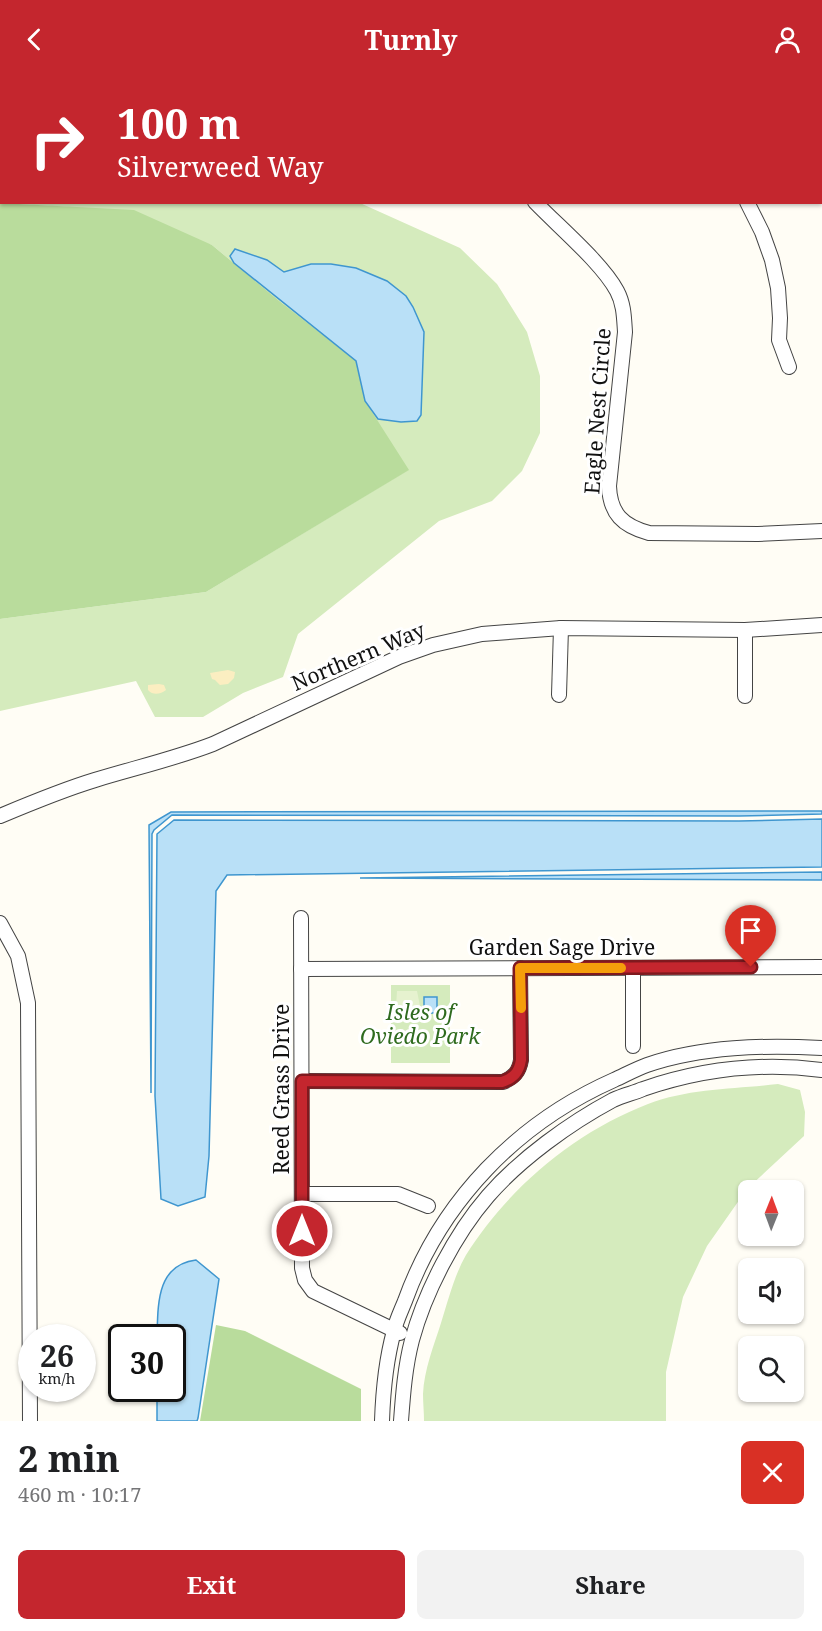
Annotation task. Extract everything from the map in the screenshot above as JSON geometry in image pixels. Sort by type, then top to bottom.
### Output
[{"type":"street","name":"Eagle Nest Circle","points":[[537,204],[607,276],[618,292],[623,308],[625,332],[609,499],[623,521],[633,528],[649,533],[758,534],[822,531]]},
{"type":"street","points":[[748,204],[762,232],[772,260],[778,288],[779,340],[789,367]]},
{"type":"street","name":"Northern Way","points":[[0,816],[78,786],[182,756],[213,744],[399,657],[433,645],[482,634],[561,628],[746,630],[822,625]]},
{"type":"street","points":[[559,695],[561,628]]},
{"type":"street","points":[[745,696],[746,630]]},
{"type":"street","name":"Reed Grass Drive","points":[[302,918],[302,1268],[305,1280],[314,1291],[412,1339]]},
{"type":"street","points":[[0,923],[18,956],[28,1003],[30,1421]]},
{"type":"street","name":"Garden Sage Drive","points":[[302,969],[822,967]]},
{"type":"street","points":[[302,1081],[502,1082],[512,1078],[519,1070],[521,1060],[520,968]]},
{"type":"street","points":[[633,968],[633,1046]]},
{"type":"street","points":[[382,1421],[383,1394],[394,1331],[416,1271],[460,1199],[490,1164],[524,1135],[561,1107],[647,1065],[700,1053],[775,1045],[822,1048],[820,1070],[776,1065],[730,1068],[668,1081],[615,1099],[563,1131],[516,1168],[487,1197],[458,1238],[429,1292],[412,1339],[404,1376],[401,1421]]},
{"type":"street","points":[[302,1194],[398,1194],[428,1206]]},
{"type":"green space","points":[[0,204],[134,210],[212,245],[356,361],[365,401],[409,470],[206,592],[0,619]]},
{"type":"green space","points":[[17,204],[362,204],[460,248],[497,284],[527,332],[540,376],[540,433],[522,471],[492,501],[439,521],[298,634],[283,677],[243,693],[203,717],[155,717],[136,681],[0,711],[0,619],[206,592],[408,470],[283,304],[212,245],[69,207]]},
{"type":"green space","name":"Isles of Oviedo Park","points":[[391,985],[450,985],[450,1063],[391,1063]]},
{"type":"green space","points":[[397,991],[417,991],[420,1006],[396,1006]]},
{"type":"green space","points":[[778,1084],[800,1090],[805,1112],[804,1136],[757,1180],[738,1180],[738,1202],[707,1246],[683,1297],[666,1372],[666,1421],[424,1421],[423,1394],[427,1367],[458,1271],[483,1230],[502,1207],[545,1165],[569,1146],[595,1130],[648,1104],[680,1095]]},
{"type":"green space","points":[[216,1325],[245,1331],[361,1389],[361,1421],[200,1421]]},
{"type":"sand","points":[[228,670],[235,672],[234,678],[228,684],[220,685],[212,679],[210,673]]},
{"type":"sand","points":[[148,685],[164,685],[166,690],[162,693],[152,693],[148,690]]},
{"type":"water","points":[[235,249],[267,260],[284,272],[311,264],[356,268],[387,281],[406,296],[424,332],[421,415],[417,421],[401,422],[378,419],[365,401],[356,361],[234,263],[230,256]]},
{"type":"water","points":[[822,811],[822,814],[739,816],[172,815],[152,834],[151,1093],[149,825],[171,812]]},
{"type":"water","points":[[822,819],[822,867],[227,875],[216,891],[209,1156],[205,1197],[178,1206],[161,1199],[155,1096],[157,834],[174,820],[739,821]]},
{"type":"water","points":[[822,872],[822,880],[360,878]]},
{"type":"water","points":[[424,997],[437,997],[437,1013],[424,1013]]},
{"type":"water","points":[[196,1260],[219,1279],[198,1418],[197,1421],[157,1421],[157,1402],[186,1402],[186,1324],[158,1324],[159,1300],[166,1278],[183,1263]]},
{"type":"slow traffic","points":[[521,1008],[520,968],[621,968]]},
{"type":"route","points":[[302,1231],[302,1081],[502,1082],[512,1078],[519,1070],[521,1060],[520,968],[751,967]]}]
